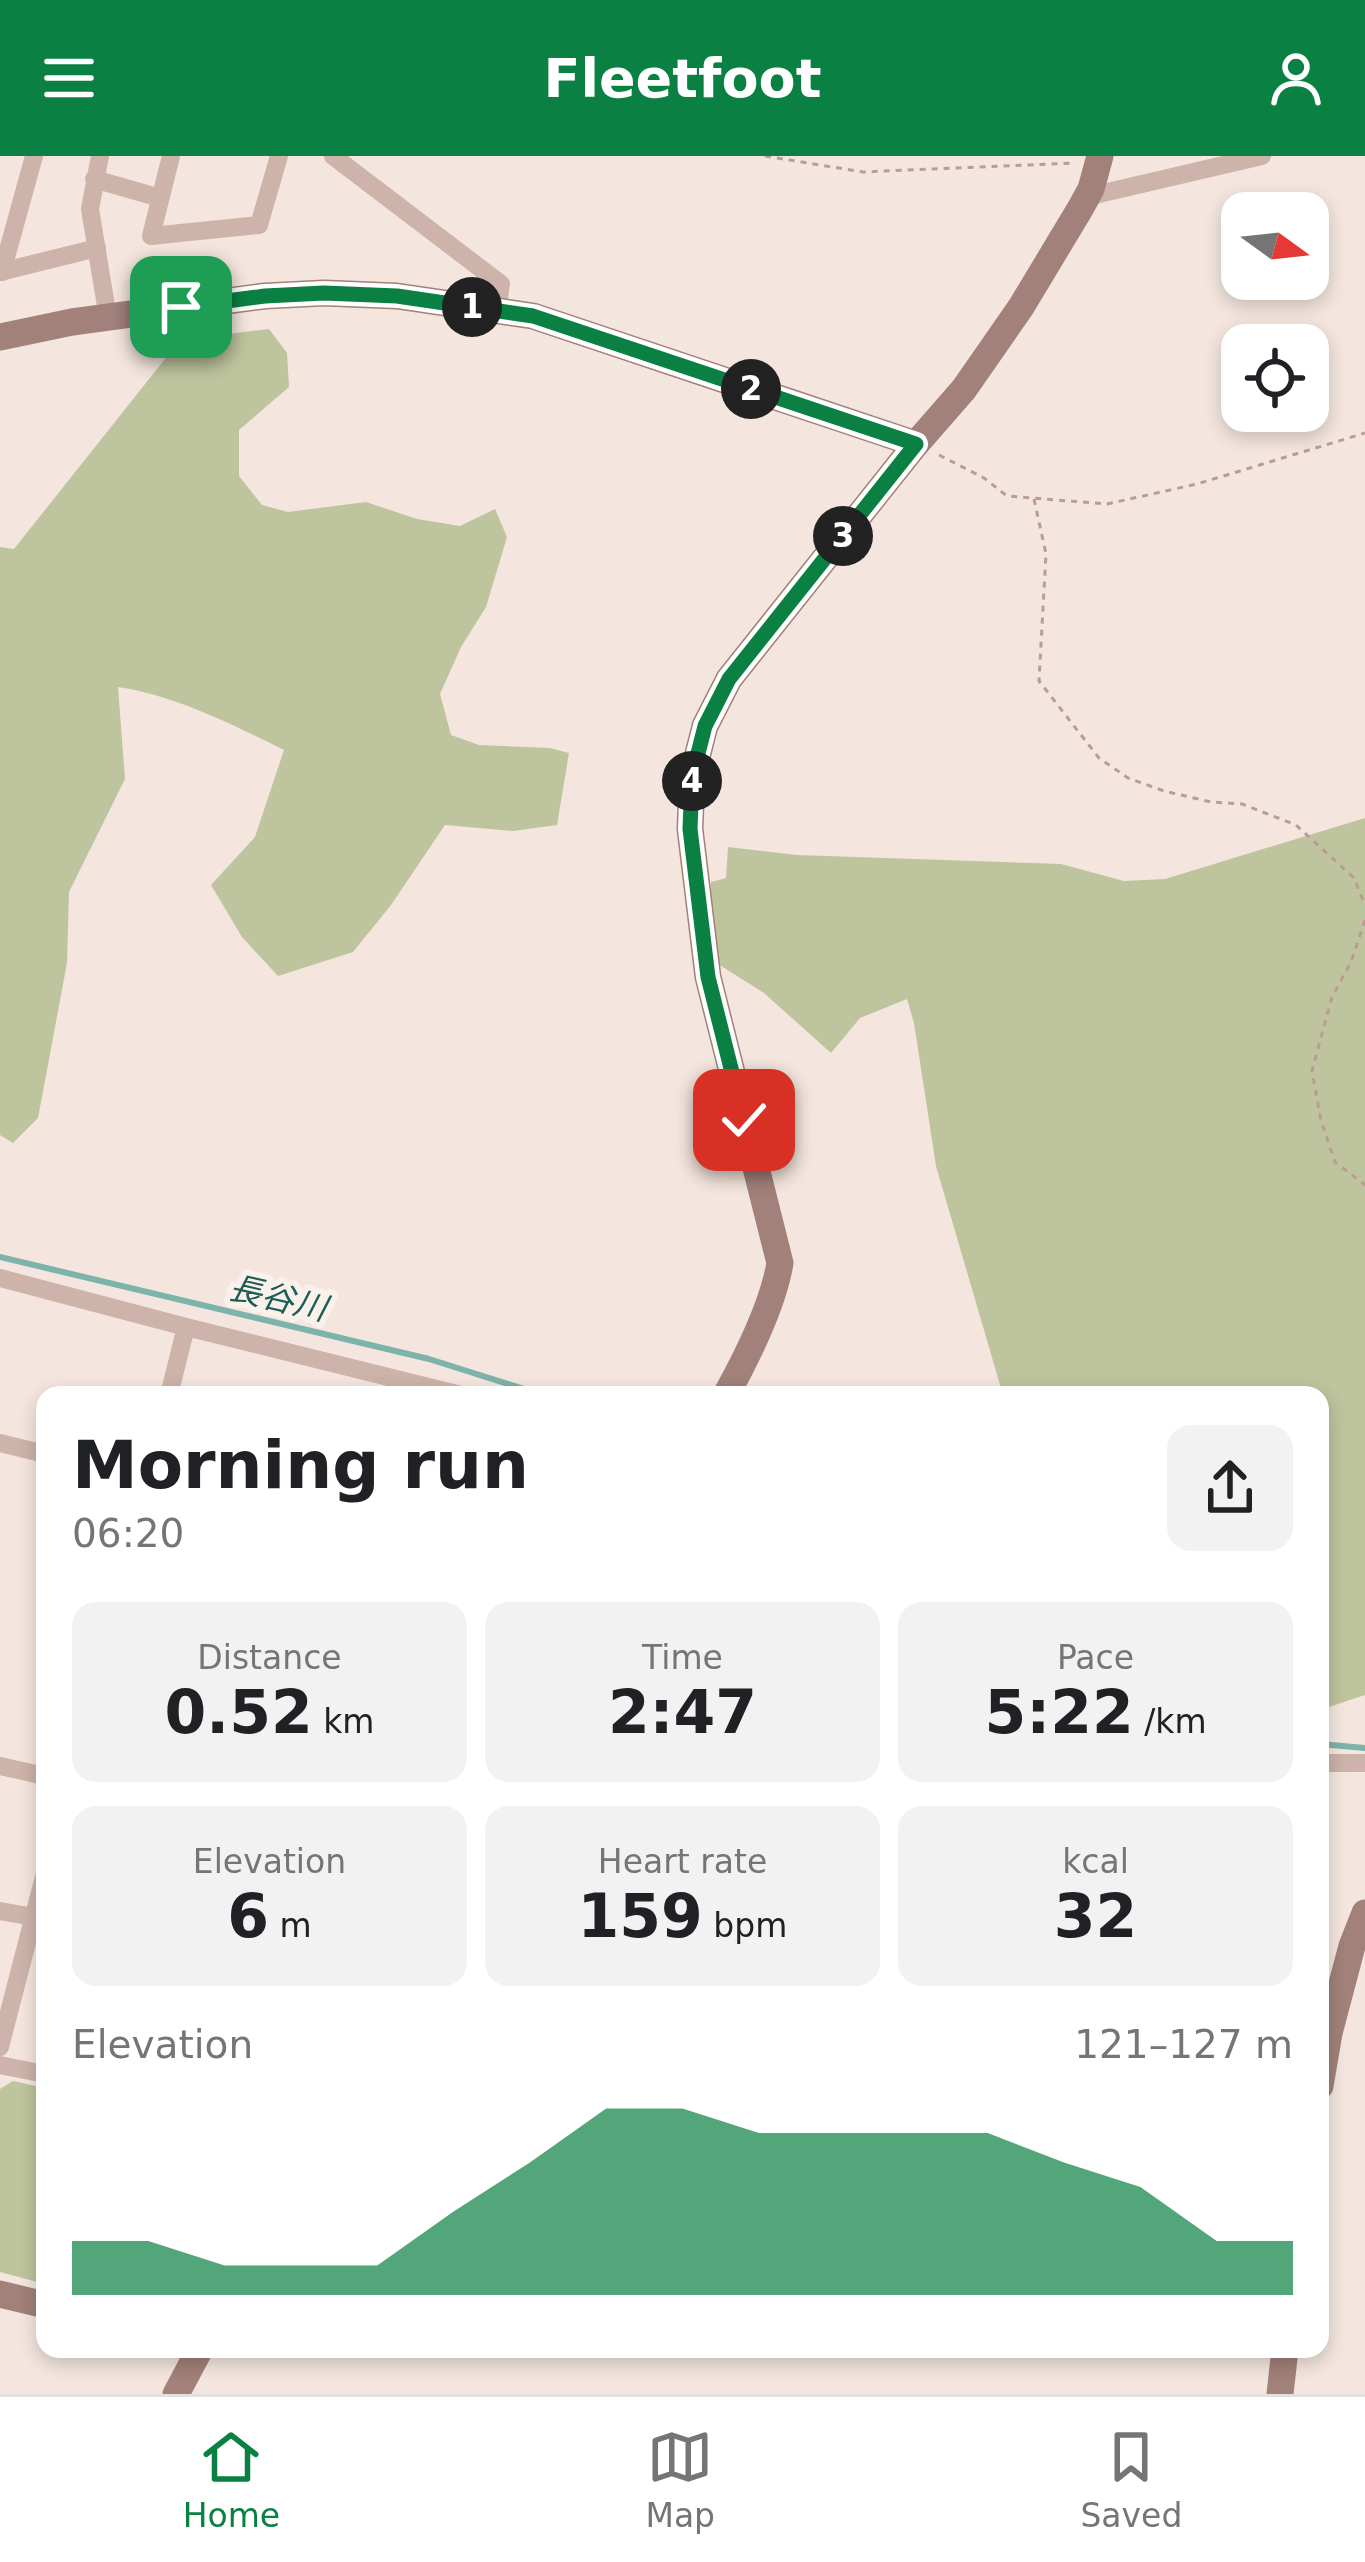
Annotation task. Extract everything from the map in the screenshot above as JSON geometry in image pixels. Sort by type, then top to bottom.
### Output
[{"type":"street","points":[[34,156],[1,272],[97,248]]},
{"type":"street","points":[[100,156],[90,209],[107,317]]},
{"type":"street","points":[[171,156],[151,236],[259,225],[279,156]]},
{"type":"street","points":[[333,156],[501,284],[496,310]]},
{"type":"street","points":[[1086,197],[1262,156]]},
{"type":"street","points":[[731,1386],[778,1279],[780,1263],[708,977],[690,829],[692,777],[705,726],[729,679],[964,389],[1021,307],[1086,197],[1100,159]]},
{"type":"street","points":[[94,179],[160,198]]},
{"type":"street","points":[[0,337],[265,296],[397,296],[533,316],[916,444]]},
{"type":"street","points":[[0,1278],[425,1386]]},
{"type":"street","points":[[171,1386],[186,1327]]},
{"type":"street","points":[[0,1443],[36,1452]]},
{"type":"street","points":[[1329,1762],[1365,1763]]},
{"type":"street","points":[[0,1766],[36,1774]]},
{"type":"street","points":[[0,2047],[36,1909]]},
{"type":"street","points":[[0,1911],[34,1917]]},
{"type":"street","points":[[1329,2033],[1365,1912]]},
{"type":"street","points":[[0,2065],[36,2072]]},
{"type":"street","points":[[0,2294],[36,2303]]},
{"type":"street","points":[[176,2394],[195,2358]]},
{"type":"street","points":[[1280,2394],[1284,2358]]},
{"type":"path","points":[[765,156],[863,172],[1100,159]]},
{"type":"path","points":[[916,444],[984,478],[1006,496],[1107,504],[1197,484],[1365,434]]},
{"type":"path","points":[[1034,499],[1046,554],[1039,681],[1099,758],[1128,778],[1164,791],[1242,804],[1296,825],[1354,878],[1365,905]]},
{"type":"path","points":[[1365,920],[1351,962],[1332,997],[1312,1071],[1335,1162],[1365,1185]]},
{"type":"green space","points":[[269,329],[287,353],[289,387],[239,430],[239,476],[262,505],[288,512],[366,502],[417,519],[460,526],[495,509],[507,537],[486,607],[440,694],[451,735],[479,745],[569,753],[557,825],[513,831],[445,825],[353,952],[278,976],[242,937],[211,885],[255,837],[284,750],[182,704],[118,687],[125,779],[69,892],[67,963],[38,1118],[13,1143],[0,1135],[0,547],[14,549],[180,340]]},
{"type":"green space","points":[[1365,818],[1365,1695],[1329,1707],[1329,1386],[1000,1386],[936,1166],[907,999],[860,1018],[831,1053],[764,993],[710,959],[711,882],[726,878],[728,847],[797,855],[1061,864],[1124,881],[1165,879]]},
{"type":"green space","points":[[13,2081],[36,2086],[36,2282],[0,2272],[0,2089]]},
{"type":"waterway","name":"長谷川","points":[[0,1257],[429,1359],[514,1386]]},
{"type":"waterway","name":"長谷川","points":[[1329,1745],[1365,1748]]},
{"type":"route","points":[[181,307],[324,293],[397,296],[533,316],[916,444],[729,679],[705,726],[692,777],[690,829],[708,977],[744,1120]]}]
